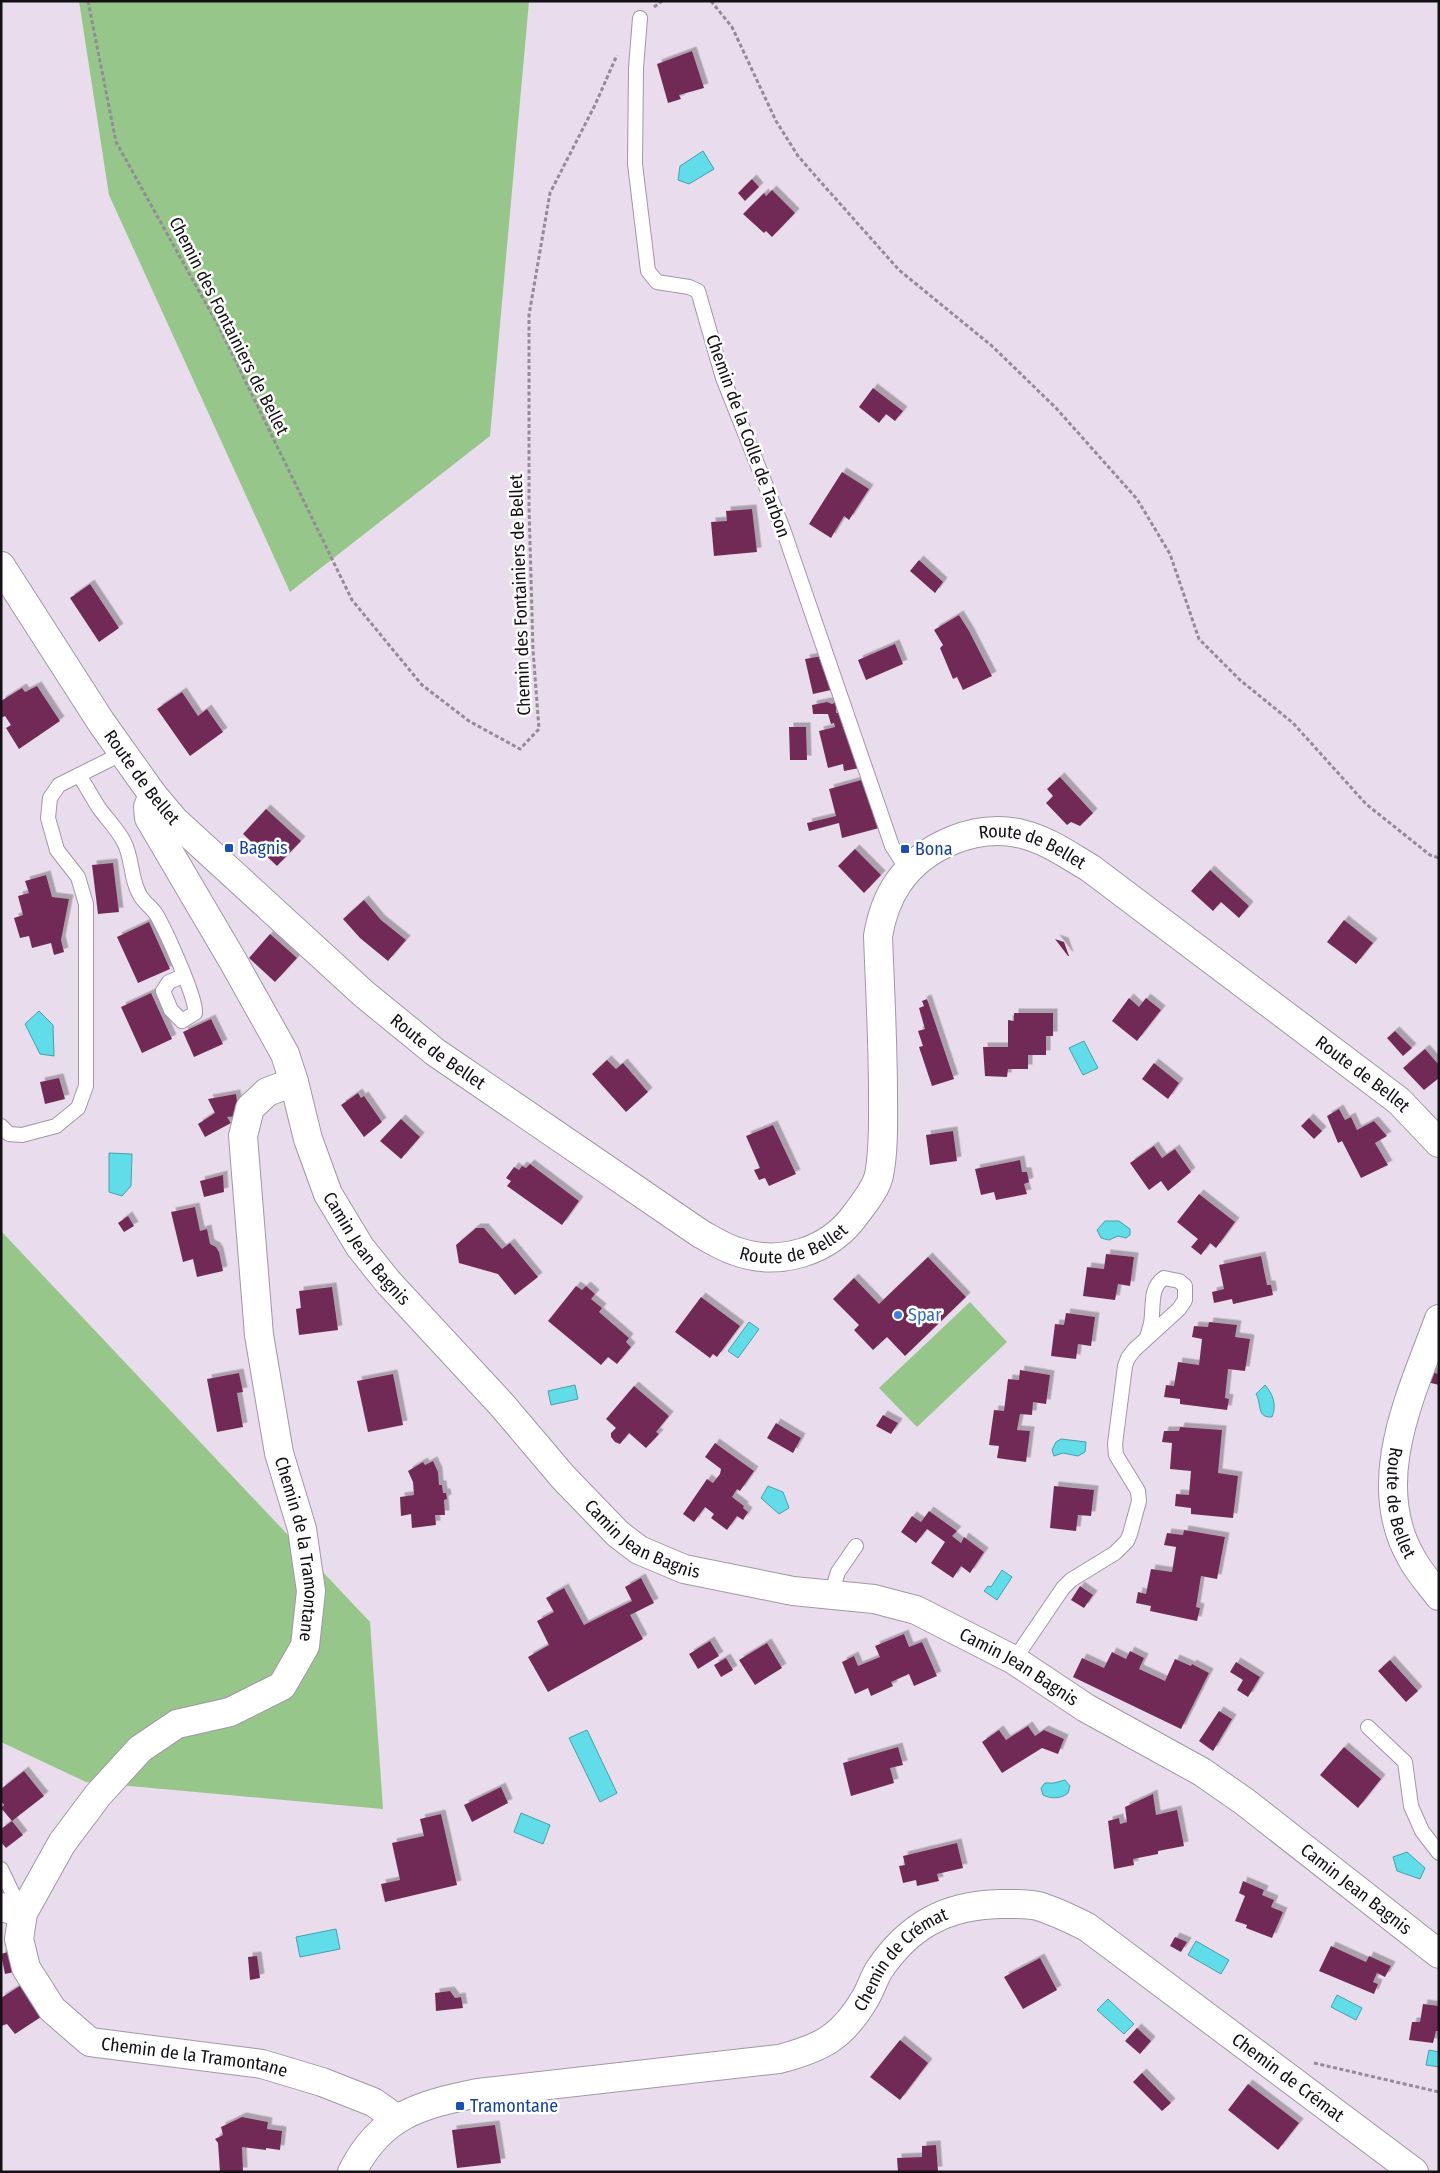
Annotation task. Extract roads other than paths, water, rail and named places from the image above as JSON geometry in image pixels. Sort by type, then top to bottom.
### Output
[{"type":"street","name":"Route de Bellet","points":[[1,566],[123,753],[153,794],[174,820],[235,878],[364,994],[435,1052],[701,1234],[735,1251],[770,1258],[786,1257],[804,1252],[828,1242],[839,1234],[866,1202],[878,1177],[883,1137],[878,936],[885,909],[897,884],[919,860],[955,839],[988,830],[1023,834],[1057,848],[1118,889],[1399,1101],[1439,1143]]},
{"type":"street","name":"Camin Jean Bagnis","points":[[153,794],[148,807],[149,818],[285,1054],[308,1139],[328,1194],[360,1247],[388,1282],[502,1405],[563,1477],[618,1534],[639,1550],[684,1568],[793,1591],[874,1599],[916,1610],[1014,1660],[1086,1708],[1202,1772],[1435,1944]]},
{"type":"street","name":"Chemin de la Tramontane","points":[[294,1082],[267,1092],[250,1108],[243,1136],[259,1335],[279,1453],[302,1529],[311,1591],[305,1646],[282,1686],[230,1712],[177,1724],[140,1748],[98,1795],[12,1910],[26,1968],[52,2009],[90,2042],[262,2064],[373,2102],[396,2118]]},
{"type":"street","name":"Route de Bellet","points":[[1439,1319],[1401,1424],[1395,1456],[1393,1494],[1402,1535],[1411,1558],[1439,1596]]},
{"type":"street","name":"Chemin de Crémat","points":[[352,2172],[365,2150],[396,2118],[436,2102],[478,2093],[780,2059],[810,2051],[825,2043],[844,2027],[865,1998],[880,1970],[907,1936],[939,1914],[978,1904],[1037,1906],[1063,1915],[1087,1927],[1414,2172]]},
{"type":"lane","name":"Chemin de la Colle de Tarbon","points":[[640,18],[636,68],[635,164],[648,271],[657,282],[689,287],[698,291],[723,378],[783,529],[892,846],[908,870]]},
{"type":"lane","points":[[1,1126],[9,1134],[22,1136],[56,1126],[78,1108],[86,1086],[86,904],[78,877],[57,850],[48,818],[50,798],[59,785],[123,753]]},
{"type":"lane","points":[[79,775],[124,840],[141,898],[155,912],[164,927],[183,976]]},
{"type":"lane","points":[[1014,1660],[1063,1588],[1071,1580],[1115,1553],[1127,1541],[1130,1534],[1139,1501],[1138,1491],[1116,1455],[1115,1444],[1126,1366],[1134,1350],[1146,1338]]},
{"type":"lane","points":[[831,1594],[838,1572],[856,1546]]},
{"type":"lane","points":[[1368,1727],[1405,1762],[1411,1806],[1422,1832],[1439,1853]]},
{"type":"lane","points":[[1,1869],[12,1910]]},
{"type":"water","points":[[703,151],[714,169],[689,184],[678,180],[680,166]]},
{"type":"water","points":[[39,1011],[53,1025],[54,1056],[40,1054],[25,1024]]},
{"type":"water","points":[[1084,1041],[1098,1068],[1083,1075],[1069,1048]]},
{"type":"water","points":[[109,1153],[132,1154],[131,1186],[122,1196],[109,1192]]},
{"type":"water","points":[[1105,1221],[1119,1221],[1130,1229],[1130,1235],[1126,1238],[1118,1236],[1109,1240],[1101,1238],[1097,1230]]},
{"type":"water","points":[[749,1322],[759,1329],[738,1358],[728,1351]]},
{"type":"water","points":[[575,1385],[578,1399],[551,1405],[548,1391]]},
{"type":"water","points":[[1265,1385],[1273,1400],[1272,1417],[1267,1417],[1261,1413],[1256,1394]]},
{"type":"water","points":[[1061,1439],[1086,1442],[1085,1452],[1078,1456],[1063,1453],[1054,1456],[1052,1450],[1056,1442]]},
{"type":"water","points":[[768,1486],[783,1492],[789,1508],[779,1514],[761,1498]]},
{"type":"water","points":[[1002,1570],[1012,1577],[997,1600],[984,1591],[988,1586],[991,1587]]},
{"type":"water","points":[[587,1730],[617,1793],[600,1802],[569,1738]]},
{"type":"water","points":[[1065,1780],[1070,1786],[1068,1793],[1056,1798],[1043,1795],[1041,1788],[1045,1783]]},
{"type":"water","points":[[521,1813],[550,1825],[543,1844],[514,1832]]},
{"type":"water","points":[[1407,1852],[1425,1868],[1420,1879],[1397,1871],[1393,1857]]},
{"type":"water","points":[[336,1929],[340,1949],[300,1957],[296,1937]]},
{"type":"water","points":[[1196,1941],[1229,1960],[1221,1974],[1188,1955]]},
{"type":"water","points":[[1337,1995],[1362,2008],[1356,2020],[1331,2007]]},
{"type":"water","points":[[1108,1999],[1134,2024],[1124,2034],[1097,2010]]},
{"type":"water","points":[[1429,2050],[1439,2052],[1439,2067],[1426,2065]]},
{"type":"place","name":"Bagnis","points":[[229,848]]},
{"type":"place","name":"Bona","points":[[905,849]]},
{"type":"place","name":"Spar","points":[[898,1315]]},
{"type":"place","name":"Tramontane","points":[[460,2106]]}]
